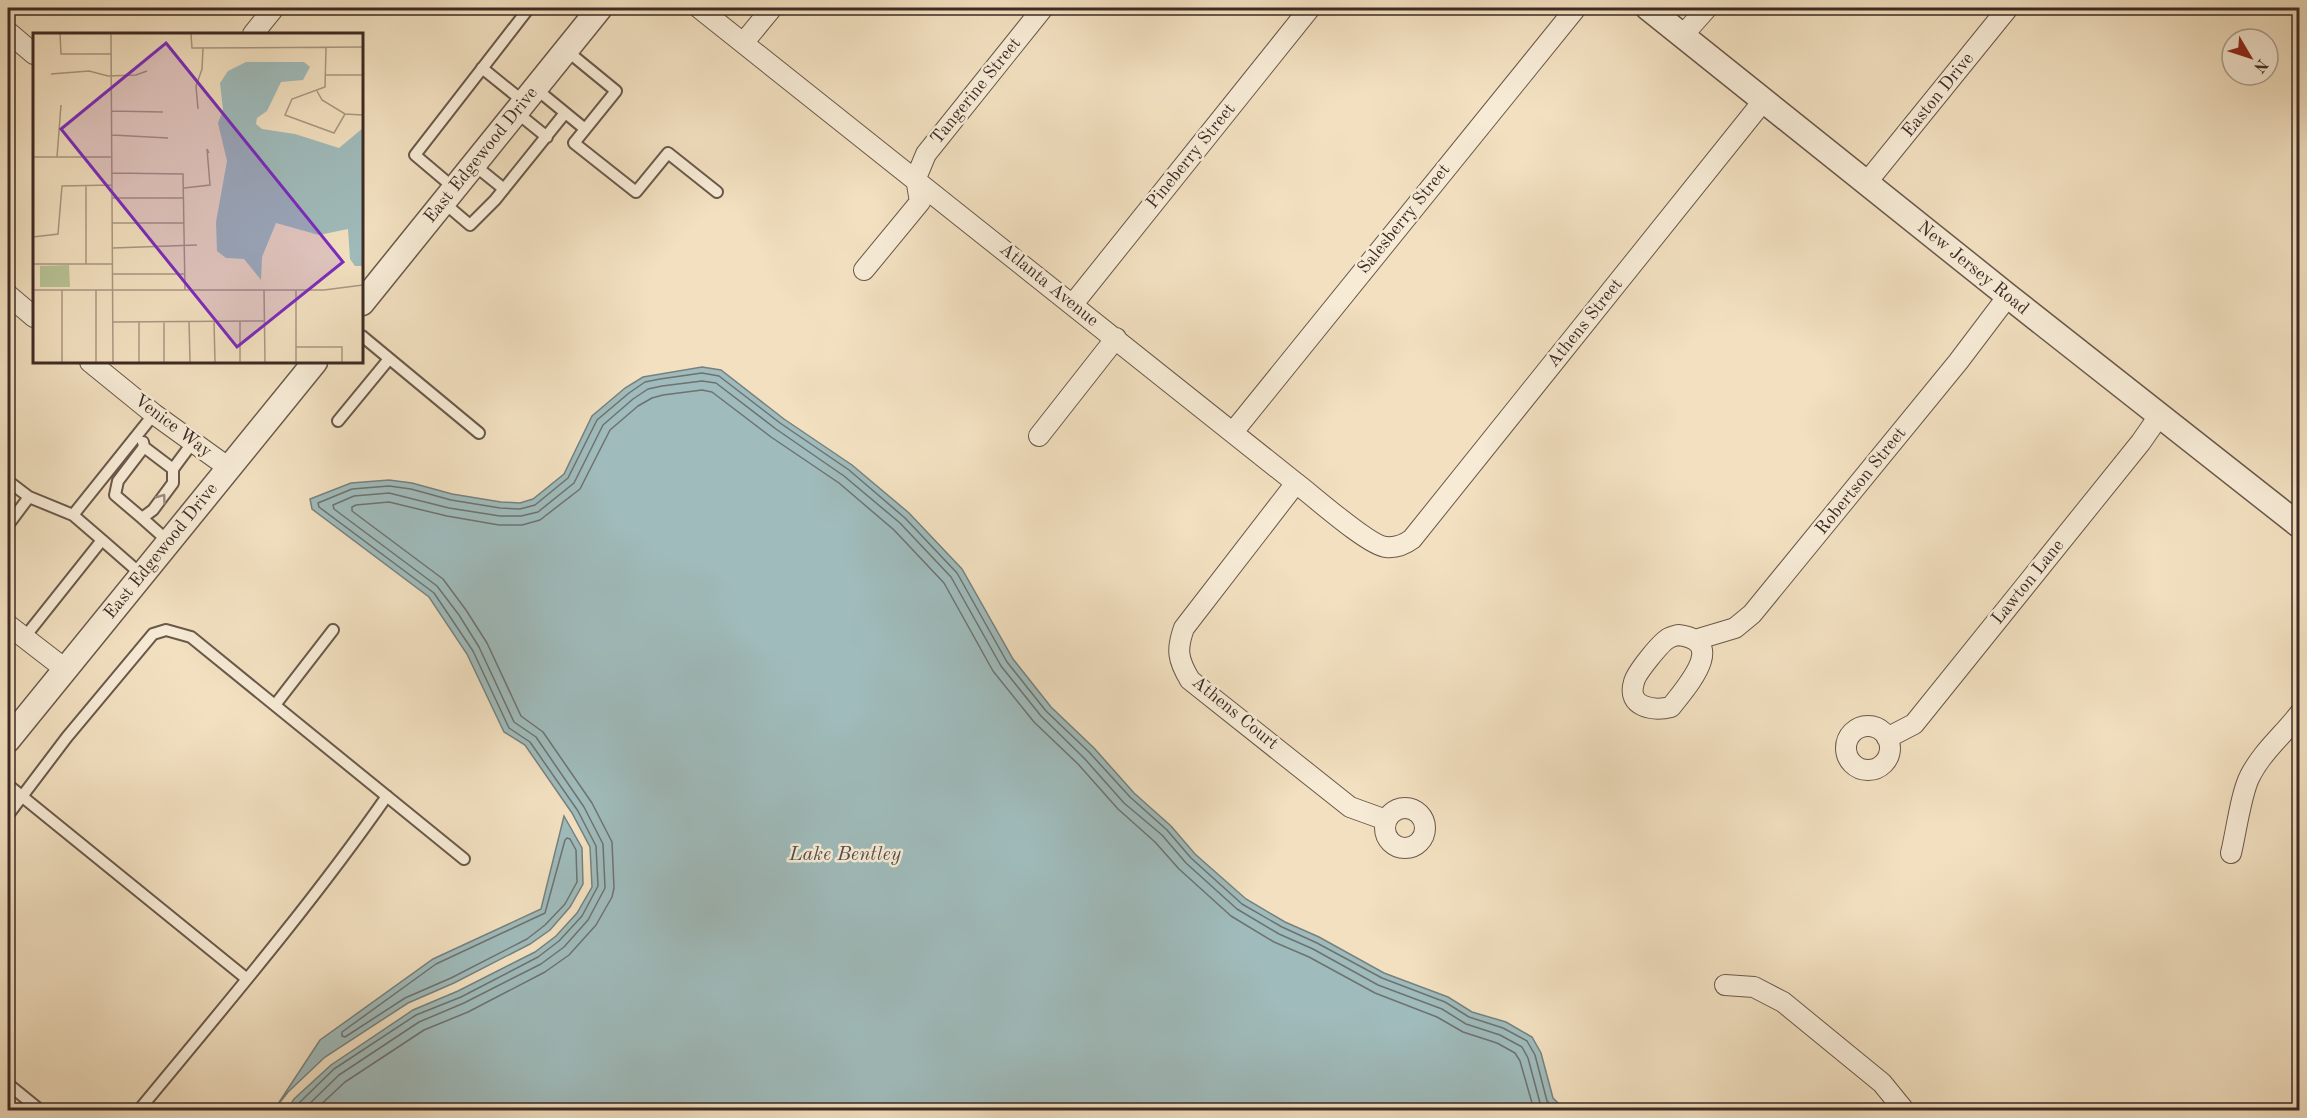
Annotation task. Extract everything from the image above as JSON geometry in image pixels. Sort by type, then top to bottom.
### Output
[{"type":"street","points":[[254,33],[274,8]]},
{"type":"street","name":"East Edgewood Drive","points":[[363,302],[600,8]]},
{"type":"street","name":"Atlanta Avenue","points":[[699,8],[1368,538],[1383,547],[1404,544]]},
{"type":"street","points":[[744,42],[772,8]]},
{"type":"street","name":"Tangerine Street","points":[[915,178],[926,154],[1043,8]]},
{"type":"street","name":"Pineberry Street","points":[[1073,304],[1310,8]]},
{"type":"street","name":"Salesberry Street","points":[[1233,432],[1576,8]]},
{"type":"street","name":"New Jersey Road","points":[[1648,8],[2300,526]]},
{"type":"street","points":[[1683,35],[1707,8]]},
{"type":"street","name":"Easton Drive","points":[[1867,182],[2008,8]]},
{"type":"street","points":[[8,32],[33,53]]},
{"type":"street","name":"Athens Street","points":[[1404,544],[1412,539],[1764,100]]},
{"type":"street","points":[[864,270],[920,202],[915,178]]},
{"type":"street","points":[[8,295],[33,312]]},
{"type":"street","name":"Robertson Street","points":[[1695,640],[1735,628],[1752,614],[1958,362],[2008,296]]},
{"type":"street","points":[[1039,436],[1116,338]]},
{"type":"street","name":"Venice Way","points":[[91,363],[154,414],[229,468]]},
{"type":"street","name":"East Edgewood Drive","points":[[8,740],[314,363]]},
{"type":"street","name":"Lawton Lane","points":[[1887,738],[1914,724],[2141,442],[2159,416]]},
{"type":"street","name":"Athens Court","points":[[1296,483],[1271,518],[1191,616],[1178,644],[1180,664],[1190,680],[1350,807],[1386,820]]},
{"type":"street","points":[[8,625],[65,669]]},
{"type":"street","points":[[2231,854],[2249,778],[2261,758],[2300,713]]},
{"type":"street","points":[[1725,985],[1754,987],[1783,1002],[1882,1083],[1904,1110]]},
{"type":"lane","points":[[529,8],[415,155],[470,225],[504,189],[565,113]]},
{"type":"lane","points":[[566,50],[616,91],[574,143],[636,192],[668,153],[717,192]]},
{"type":"lane","points":[[482,68],[525,101],[565,113],[585,129]]},
{"type":"lane","points":[[525,101],[547,137]]},
{"type":"lane","points":[[473,164],[504,189]]},
{"type":"lane","points":[[363,337],[479,434]]},
{"type":"lane","points":[[338,421],[389,359]]},
{"type":"lane","points":[[73,515],[154,414]]},
{"type":"lane","points":[[141,430],[144,447],[173,469]]},
{"type":"lane","points":[[142,518],[153,510],[173,483],[173,469],[193,442]]},
{"type":"lane","points":[[144,447],[118,481],[115,495],[169,542]]},
{"type":"lane","points":[[8,481],[29,497],[73,515],[142,574]]},
{"type":"lane","points":[[8,525],[29,497]]},
{"type":"lane","points":[[24,638],[102,540]]},
{"type":"lane","points":[[8,815],[67,737],[153,634],[166,630],[191,637],[464,859]]},
{"type":"lane","points":[[275,705],[333,630]]},
{"type":"lane","points":[[8,785],[247,979]]},
{"type":"lane","points":[[139,1110],[247,979],[358,837],[387,796]]},
{"type":"lane","points":[[8,1084],[40,1110]]},
{"type":"water","name":"Lake Bentley","points":[[702,367],[721,370],[784,419],[852,465],[909,513],[962,569],[1013,659],[1051,707],[1094,748],[1134,793],[1171,826],[1195,854],[1246,899],[1285,922],[1319,937],[1384,973],[1448,997],[1472,1012],[1506,1022],[1532,1037],[1541,1053],[1553,1098],[1565,1110],[287,1110],[294,1099],[331,1065],[413,1010],[458,991],[535,952],[556,936],[577,913],[592,887],[590,847],[572,813],[525,745],[504,732],[467,654],[429,597],[312,509],[310,499],[351,483],[389,480],[501,502],[520,503],[533,499],[564,474],[592,416],[625,388],[643,377]]},
{"type":"water","points":[[564,816],[582,848],[583,884],[570,907],[550,930],[530,944],[454,983],[408,1003],[325,1057],[288,1092],[274,1110],[320,1040],[433,959],[541,909]]}]
